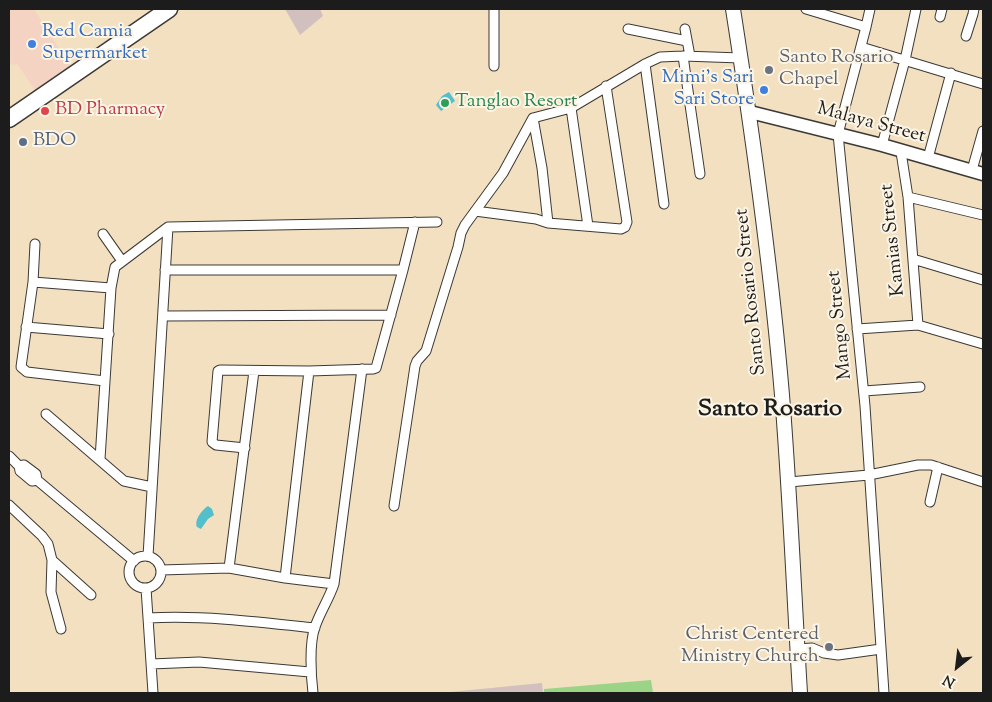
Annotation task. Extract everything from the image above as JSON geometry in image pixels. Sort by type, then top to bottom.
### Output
[{"type":"highway","points":[[9,119],[169,9]]},
{"type":"main road","name":"Santo Rosario Street","points":[[733,9],[750,112],[770,272],[789,482],[800,693]]},
{"type":"street","points":[[494,9],[494,66]]},
{"type":"street","points":[[806,9],[866,27]]},
{"type":"street","points":[[838,134],[870,9]]},
{"type":"street","points":[[882,146],[905,60],[916,9]]},
{"type":"street","points":[[966,36],[974,9]]},
{"type":"street","points":[[628,29],[687,41]]},
{"type":"street","points":[[684,29],[687,41],[686,56],[700,174]]},
{"type":"street","points":[[861,47],[983,84]]},
{"type":"street","points":[[394,506],[415,366],[426,351],[461,233],[503,173],[533,118],[571,108],[606,86],[660,57],[741,58]]},
{"type":"street","points":[[645,64],[664,204]]},
{"type":"street","points":[[928,158],[950,73]]},
{"type":"street","points":[[476,211],[548,222],[620,229],[624,227],[627,222],[606,86]]},
{"type":"street","points":[[571,108],[588,226]]},
{"type":"street","name":"Malaya Street","points":[[750,112],[978,172]]},
{"type":"street","points":[[533,118],[542,168],[548,222]]},
{"type":"street","points":[[978,172],[983,131]]},
{"type":"street","name":"Mango Street","points":[[838,134],[864,391],[884,693]]},
{"type":"street","name":"Kamias Street","points":[[901,152],[908,197],[918,325]]},
{"type":"street","points":[[908,197],[983,215]]},
{"type":"street","points":[[245,448],[216,445],[212,442],[217,374],[220,370],[309,371],[373,369],[378,365],[415,222]]},
{"type":"street","points":[[100,459],[113,270],[122,260],[168,227],[437,222]]},
{"type":"street","points":[[148,556],[168,227]]},
{"type":"street","points":[[103,234],[122,260]]},
{"type":"street","points":[[35,244],[33,282],[21,367],[27,372],[105,381]]},
{"type":"street","points":[[913,259],[983,280]]},
{"type":"street","points":[[165,270],[403,270]]},
{"type":"street","points":[[33,282],[111,288]]},
{"type":"street","points":[[163,316],[391,315]]},
{"type":"street","points":[[857,329],[918,325],[983,344]]},
{"type":"street","points":[[26,327],[109,334]]},
{"type":"street","points":[[313,693],[310,672],[315,628],[330,598],[334,584],[362,369]]},
{"type":"street","points":[[229,568],[254,371]]},
{"type":"street","points":[[285,578],[309,371]]},
{"type":"street","points":[[864,391],[920,387]]},
{"type":"street","points":[[46,414],[124,481],[152,487]]},
{"type":"street","points":[[9,456],[19,466],[20,471],[25,476],[32,481],[37,480],[134,561]]},
{"type":"street","points":[[789,482],[869,475],[918,465],[931,465],[983,482]]},
{"type":"street","points":[[930,502],[938,467]]},
{"type":"street","points":[[9,504],[48,544],[52,560],[51,592],[61,628]]},
{"type":"street","points":[[143,556],[148,556],[157,561],[161,570],[161,576],[156,584],[146,588],[135,585],[129,570],[134,561],[143,556]]},
{"type":"street","points":[[52,560],[91,595]]},
{"type":"street","points":[[161,570],[229,568],[334,584]]},
{"type":"street","points":[[146,588],[152,693]]},
{"type":"street","points":[[148,618],[174,616],[315,628]]},
{"type":"street","points":[[798,649],[812,648],[824,653],[838,655],[881,649]]},
{"type":"street","points":[[151,664],[199,662],[310,672]]},
{"type":"shaded area","name":"Red Camia Supermarket","points":[[9,9],[34,9],[74,72],[38,94],[17,64],[12,65],[9,61]]},
{"type":"shaded area","points":[[285,9],[320,9],[323,16],[300,35]]},
{"type":"shaded area","points":[[542,683],[543,693],[440,693]]},
{"type":"green space","points":[[651,680],[653,693],[544,693],[544,689]]},
{"type":"water","name":"Tanglao Resort","points":[[449,92],[455,101],[441,111],[436,105],[442,96]]},
{"type":"water","points":[[208,506],[212,509],[214,515],[208,519],[201,529],[196,524],[201,513]]},
{"type":"place","name":"Red Camia Supermarket","points":[[32,44]]},
{"type":"place","name":"Santo Rosario Chapel","points":[[769,70]]},
{"type":"place","name":"Mimi's Sari Sari Store","points":[[764,90]]},
{"type":"place","name":"Tanglao Resort","points":[[445,103]]},
{"type":"place","name":"BD Pharmacy","points":[[45,111]]},
{"type":"place","name":"BDO","points":[[23,142]]},
{"type":"place","name":"Christ Centered Ministry Church","points":[[829,647]]},
{"type":"district","name":"Santo Rosario","points":[[770,411]]}]
